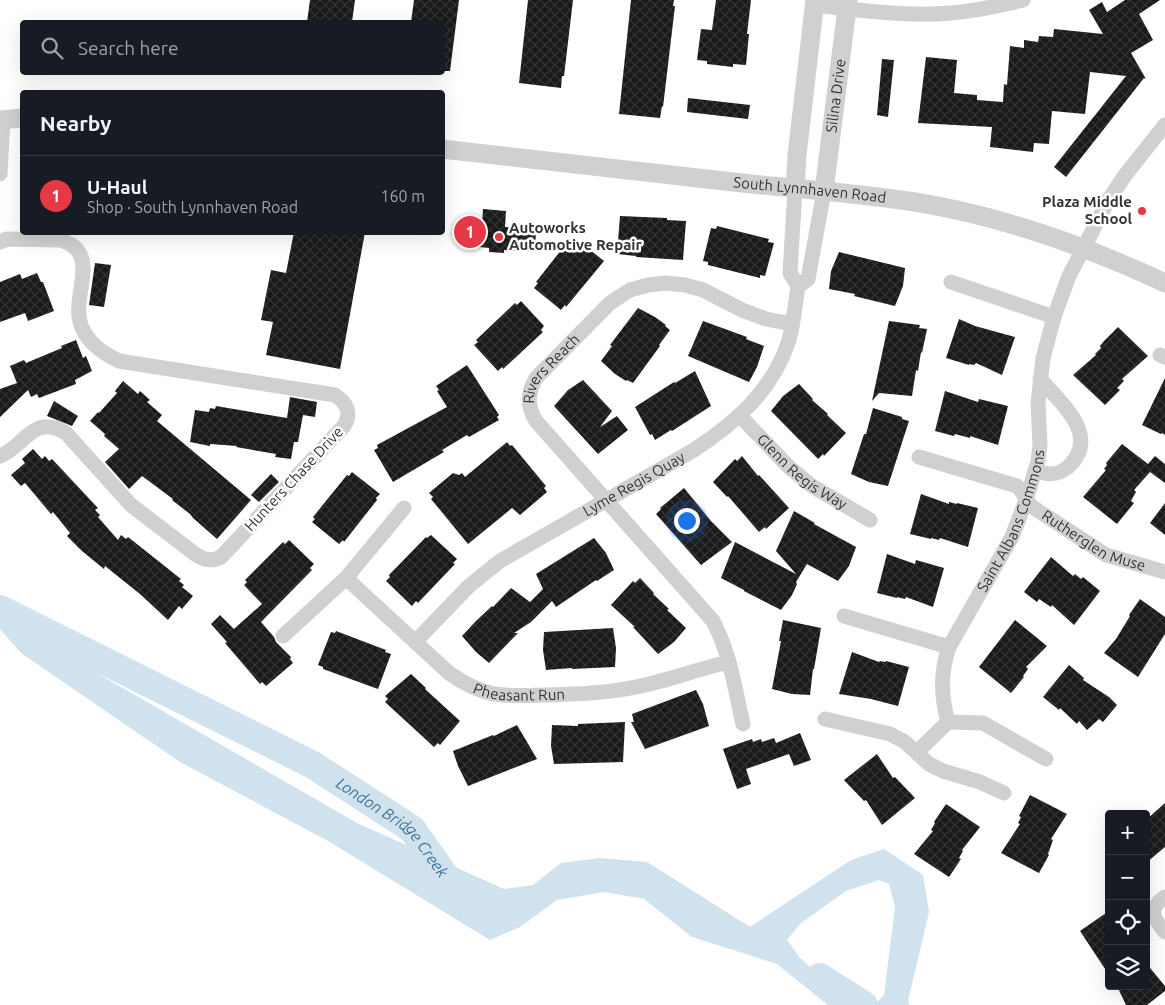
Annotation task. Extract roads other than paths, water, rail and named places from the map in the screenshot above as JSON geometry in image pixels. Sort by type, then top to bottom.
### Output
[{"type":"street","points":[[815,2],[848,4],[914,13],[949,13],[983,9],[1023,0]]},
{"type":"street","name":"Silina Drive","points":[[795,189],[797,155],[815,2]]},
{"type":"street","name":"Silina Drive","points":[[824,191],[848,4]]},
{"type":"street","points":[[0,174],[1,120],[20,118]]},
{"type":"street","name":"Saint Albans Commons","points":[[948,722],[943,703],[941,683],[944,662],[949,647],[1012,537],[1036,471],[1040,444],[1038,404],[1040,379],[1054,317],[1069,276],[1108,199],[1165,125]]},
{"type":"street","name":"South Lynnhaven Road","points":[[445,149],[915,202],[1031,230],[1084,248],[1165,283]]},
{"type":"street","name":"Lyme Regis Quay","points":[[415,642],[469,586],[500,561],[694,450],[740,416],[768,383],[780,363],[789,341],[798,286],[790,274],[795,189]]},
{"type":"street","name":"Lyme Regis Quay","points":[[798,286],[808,279],[824,191]]},
{"type":"street","name":"Hunters Chase Drive","points":[[0,240],[60,240],[75,247],[81,255],[83,265],[78,314],[80,323],[94,346],[118,361],[335,395],[346,405],[348,414],[344,426],[221,557],[215,560],[202,559],[194,554],[131,505],[66,433],[57,428],[47,426],[38,428],[0,456]]},
{"type":"street","points":[[951,282],[1054,317]]},
{"type":"street","name":"Rivers Reach","points":[[743,724],[729,662],[722,639],[713,621],[536,422],[528,401],[536,378],[610,303],[630,290],[666,283],[685,285],[703,290],[742,310],[766,319],[792,324]]},
{"type":"street","points":[[1036,471],[1056,474],[1065,470],[1072,463],[1079,450],[1081,439],[1080,428],[1075,418],[1040,379]]},
{"type":"street","name":"Glenn Regis Way","points":[[740,416],[790,468],[812,486],[870,520]]},
{"type":"street","name":"Rutherglen Muse","points":[[919,457],[1017,486],[1023,491],[1026,500],[1032,506],[1106,555],[1165,572]]},
{"type":"street","points":[[283,636],[346,578],[404,508]]},
{"type":"street","name":"Pheasant Run","points":[[346,578],[449,674],[464,684],[482,692],[501,696],[589,694],[618,691],[729,662]]},
{"type":"street","points":[[844,616],[949,647]]},
{"type":"street","points":[[825,719],[890,734],[917,752],[929,764],[943,771],[980,782],[1004,793]]},
{"type":"street","points":[[917,752],[948,722],[983,723],[1046,759]]},
{"type":"street","points":[[1165,896],[1155,904],[1153,910],[1154,917],[1165,932]]},
{"type":"water","points":[[0,603],[41,641],[357,823],[504,889],[533,885],[561,863],[599,858],[647,862],[750,927],[851,860],[884,849],[923,875],[929,912],[908,1001],[910,1005],[863,1005],[828,1005],[777,964],[692,937],[644,899],[605,892],[557,900],[520,927],[490,940],[328,841],[180,762],[21,653],[0,629]],"holes":[[[879,880],[889,884],[895,907],[884,995],[875,1004],[863,1005],[821,977],[800,958],[787,940],[801,923],[846,891]]]},
{"type":"waterway","name":"London Bridge Creek","points":[[0,609],[313,765],[412,829],[453,887]]},
{"type":"waterway","name":"London Bridge Creek","points":[[820,977],[864,1005]]},
{"type":"place","name":"Plaza Middle School","points":[[1142,211]]},
{"type":"place","name":"U-Haul","points":[[470,232]]},
{"type":"place","name":"Autoworks Automotive Repair","points":[[499,237]]}]
